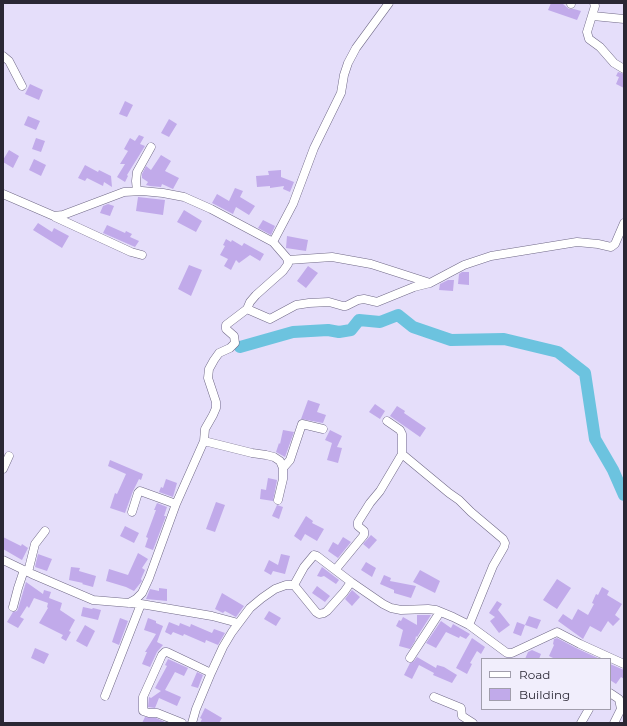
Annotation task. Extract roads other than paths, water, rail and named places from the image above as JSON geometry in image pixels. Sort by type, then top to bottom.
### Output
[{"type":"street","points":[[273,242],[293,204],[314,148],[341,94],[344,74],[348,63],[356,48],[389,3]]},
{"type":"street","points":[[594,3],[595,6],[593,16],[587,32],[589,39],[600,47],[614,63],[624,69]]},
{"type":"street","points":[[593,16],[624,19]]},
{"type":"street","points":[[3,56],[9,61],[22,86]]},
{"type":"street","points":[[137,191],[137,172],[151,147]]},
{"type":"street","points":[[54,216],[63,215],[124,192],[137,191],[163,193],[184,197],[211,209],[273,242],[288,260]]},
{"type":"street","points":[[3,194],[131,252],[142,255]]},
{"type":"street","points":[[247,309],[270,319],[296,305],[324,302],[346,306],[353,301],[364,300],[376,302],[414,287],[430,283],[464,265],[502,254],[577,242],[598,244],[611,248],[615,244],[624,223]]},
{"type":"street","points":[[288,260],[332,257],[371,264],[430,283]]},
{"type":"street","points":[[128,603],[136,599],[142,593],[149,578],[176,504],[204,441],[205,429],[216,408],[216,402],[208,378],[209,369],[219,353],[230,348],[235,343],[234,336],[226,328],[226,325],[247,309],[250,302],[260,290],[283,271],[288,264],[288,260]]},
{"type":"street","points":[[336,569],[364,535],[364,531],[358,526],[358,522],[370,503],[380,491],[402,454],[402,434],[400,430],[386,420]]},
{"type":"street","points":[[278,500],[282,486],[284,468],[290,460],[302,424],[323,429]]},
{"type":"street","points":[[204,441],[274,457],[284,468]]},
{"type":"street","points":[[402,454],[449,494],[459,500],[503,539],[505,543],[493,566],[469,625]]},
{"type":"street","points":[[3,470],[9,456]]},
{"type":"street","points":[[132,512],[140,491],[176,504]]},
{"type":"street","points":[[13,607],[18,588],[26,571],[33,548],[45,531]]},
{"type":"street","points":[[294,585],[304,567],[314,555],[336,569],[351,582],[383,604],[391,608],[401,610],[428,609],[440,612],[469,625],[507,653],[512,653],[558,632],[611,658]]},
{"type":"street","points":[[3,560],[93,600],[141,604],[212,616],[238,623]]},
{"type":"street","points":[[294,585],[319,614],[327,611],[351,582]]},
{"type":"street","points":[[192,723],[196,709],[211,673],[223,647],[238,623],[250,608],[262,598],[281,587],[286,585],[294,585]]},
{"type":"street","points":[[105,696],[141,604]]},
{"type":"street","points":[[410,658],[440,612]]},
{"type":"street","points":[[182,723],[157,713],[149,713],[143,710],[143,697],[162,655],[167,652],[211,673]]},
{"type":"street","points":[[611,658],[624,664]]},
{"type":"street","points":[[611,693],[621,698],[621,709],[618,722]]},
{"type":"street","points":[[434,697],[461,708],[462,716],[473,723]]},
{"type":"street","points":[[581,723],[588,710]]},
{"type":"waterway","points":[[240,347],[293,332],[328,330],[339,332],[351,330],[359,320],[380,322],[398,315],[413,327],[451,340],[504,339],[558,352],[585,373],[595,439],[613,470],[624,495]]}]
